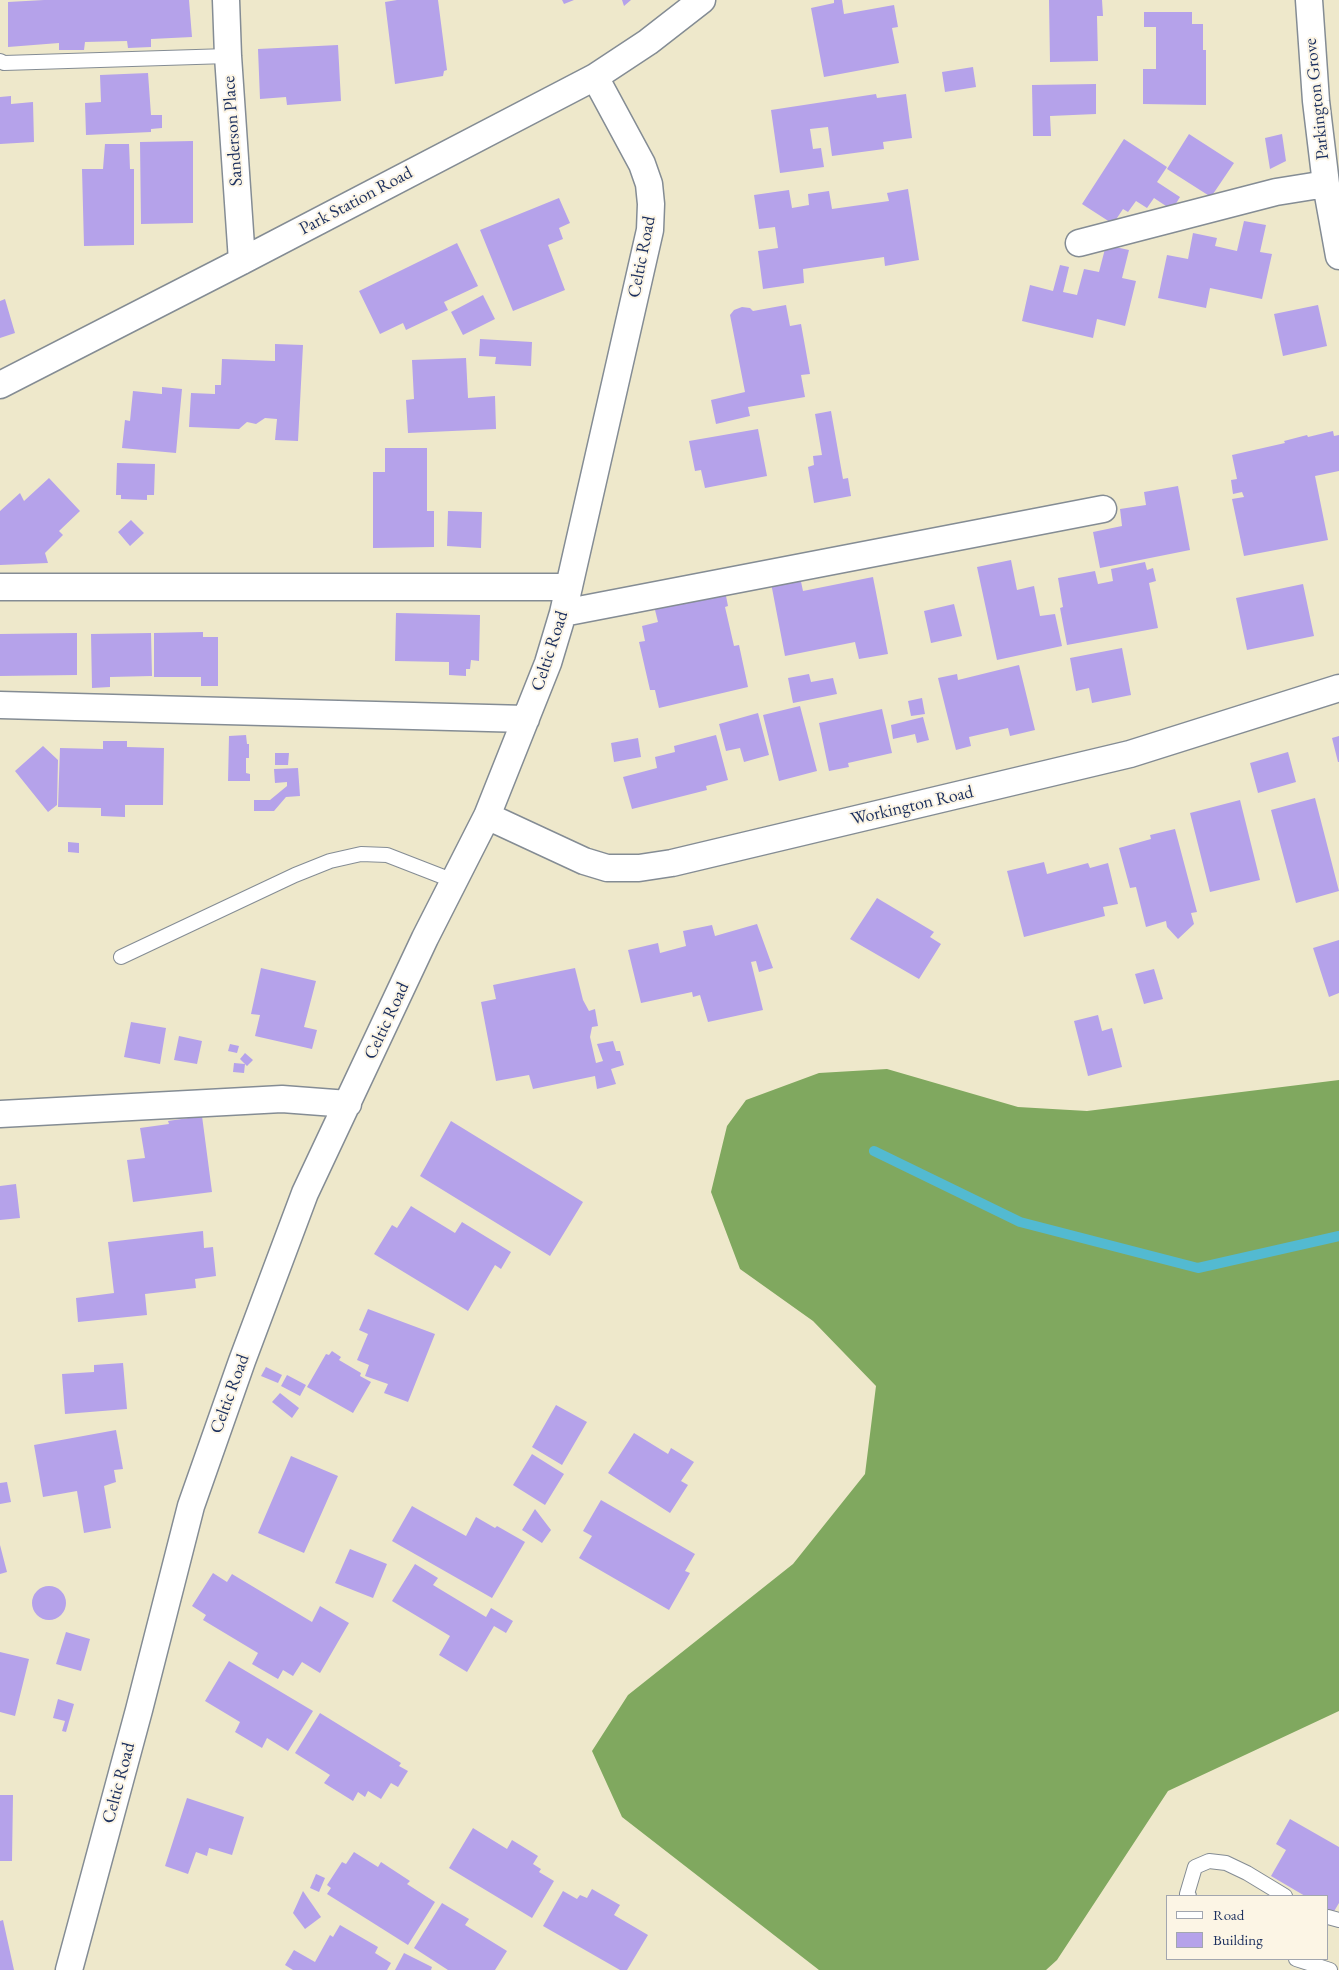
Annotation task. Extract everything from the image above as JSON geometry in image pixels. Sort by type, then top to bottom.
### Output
[{"type":"street","name":"Sanderson Place","points":[[226,0],[242,261]]},
{"type":"street","name":"Park Station Road","points":[[0,385],[595,77],[648,42],[702,0]]},
{"type":"street","name":"Parkington Grove","points":[[1309,0],[1313,72],[1326,184],[1339,256]]},
{"type":"street","name":"Celtic Road","points":[[68,1970],[121,1776],[190,1506],[242,1360],[305,1193],[487,816],[548,663],[563,613],[650,230],[651,204],[649,184],[642,164],[595,77]]},
{"type":"street","points":[[1079,243],[1276,192],[1326,184]]},
{"type":"street","points":[[563,613],[1103,509]]},
{"type":"street","points":[[0,587],[569,587]]},
{"type":"street","name":"Workington Road","points":[[487,816],[584,861],[608,868],[639,868],[681,861],[1130,754],[1339,688]]},
{"type":"street","points":[[0,705],[526,718]]},
{"type":"street","points":[[0,1114],[282,1099],[348,1104]]},
{"type":"lane","points":[[0,61],[4,64],[228,56]]},
{"type":"lane","points":[[121,957],[295,875],[330,861],[361,854],[387,855],[454,881]]},
{"type":"lane","points":[[1188,1895],[1195,1866],[1209,1862],[1226,1863],[1247,1873],[1282,1895]]},
{"type":"lane","points":[[1299,1960],[1330,1970]]},
{"type":"green space","points":[[887,1069],[1018,1107],[1087,1111],[1339,1080],[1339,1711],[1168,1791],[1057,1960],[1046,1970],[819,1970],[622,1817],[592,1751],[628,1695],[793,1564],[865,1474],[876,1386],[813,1321],[740,1269],[711,1192],[727,1126],[746,1100],[819,1073]]},
{"type":"building","points":[[44,0],[189,0],[192,37],[151,39],[151,47],[128,48],[127,41],[85,42],[84,50],[59,50],[59,43],[8,47],[8,2]]},
{"type":"building","points":[[397,0],[438,0],[447,70],[444,71],[443,76],[395,84],[385,2]]},
{"type":"building","points":[[562,0],[574,0],[564,4]]},
{"type":"building","points":[[622,0],[631,0],[624,6]]},
{"type":"building","points":[[834,0],[842,0],[844,14],[894,5],[898,27],[892,28],[899,63],[824,77],[811,8],[834,3]]},
{"type":"building","points":[[1049,0],[1102,0],[1103,16],[1097,16],[1098,61],[1050,62]]},
{"type":"building","points":[[1144,12],[1192,12],[1192,24],[1203,24],[1203,50],[1206,50],[1206,105],[1143,104],[1143,69],[1156,69],[1156,27],[1144,27]]},
{"type":"building","points":[[338,45],[341,101],[287,105],[286,97],[260,99],[258,49]]},
{"type":"building","points":[[973,67],[976,87],[945,92],[942,72]]},
{"type":"building","points":[[148,73],[151,115],[162,115],[162,128],[151,129],[151,132],[86,135],[85,103],[101,102],[100,75]]},
{"type":"building","points":[[1096,84],[1096,114],[1050,116],[1051,136],[1033,136],[1032,85]]},
{"type":"building","points":[[876,94],[877,98],[906,94],[912,138],[883,142],[884,149],[832,156],[828,127],[810,129],[813,149],[821,148],[824,167],[780,173],[771,110]]},
{"type":"building","points":[[11,96],[11,104],[33,102],[34,142],[0,144],[0,97]]},
{"type":"building","points":[[1189,134],[1234,163],[1211,197],[1167,169]]},
{"type":"building","points":[[1282,134],[1286,161],[1270,169],[1265,138]]},
{"type":"building","points":[[1124,139],[1167,167],[1157,182],[1180,197],[1172,210],[1154,198],[1147,208],[1136,201],[1128,212],[1123,209],[1113,224],[1082,204]]},
{"type":"building","points":[[193,141],[193,223],[141,224],[140,142]]},
{"type":"building","points":[[105,144],[129,144],[130,169],[134,169],[134,245],[84,246],[82,169],[103,169]]},
{"type":"building","points":[[908,189],[919,260],[885,266],[884,257],[803,269],[804,283],[763,289],[758,251],[778,248],[775,227],[759,229],[754,195],[789,190],[792,208],[809,205],[808,194],[829,191],[832,209],[889,201],[887,193]]},
{"type":"building","points":[[559,198],[570,223],[559,228],[563,239],[548,245],[565,290],[513,311],[480,230]]},
{"type":"building","points":[[1244,221],[1266,225],[1260,252],[1272,254],[1262,299],[1210,288],[1206,308],[1158,298],[1167,255],[1188,259],[1193,233],[1217,238],[1215,246],[1237,251]]},
{"type":"building","points":[[457,243],[478,286],[444,302],[448,310],[406,330],[403,323],[380,334],[359,291]]},
{"type":"building","points":[[1106,245],[1129,250],[1122,278],[1136,281],[1125,326],[1097,319],[1093,338],[1022,321],[1030,285],[1053,291],[1060,265],[1069,267],[1063,292],[1077,295],[1084,269],[1099,272]]},
{"type":"building","points":[[483,295],[495,319],[463,335],[451,312]]},
{"type":"building","points":[[5,299],[15,333],[0,338],[0,301]]},
{"type":"building","points":[[786,305],[790,326],[801,324],[810,374],[801,375],[805,397],[748,407],[750,416],[716,424],[711,400],[745,392],[730,315],[734,310],[742,307],[750,308],[753,311]]},
{"type":"building","points":[[1318,305],[1327,346],[1283,356],[1274,314]]},
{"type":"building","points":[[480,339],[532,342],[531,366],[495,364],[496,357],[479,356]]},
{"type":"building","points":[[275,344],[303,345],[298,441],[275,440],[277,419],[265,418],[256,424],[247,422],[239,429],[189,427],[191,393],[215,394],[215,385],[221,385],[222,359],[275,361]]},
{"type":"building","points":[[466,358],[468,398],[495,396],[496,429],[408,433],[406,400],[414,399],[412,360]]},
{"type":"building","points":[[162,387],[182,389],[176,453],[122,448],[125,420],[130,421],[133,391],[162,394]]},
{"type":"building","points":[[831,411],[843,479],[848,478],[851,496],[814,503],[808,467],[814,465],[813,456],[822,455],[815,414]]},
{"type":"building","points":[[758,429],[767,476],[705,488],[701,470],[695,471],[689,441]]},
{"type":"building","points":[[1333,431],[1334,436],[1339,435],[1339,471],[1315,476],[1328,540],[1244,556],[1232,499],[1244,497],[1242,492],[1233,494],[1231,480],[1237,479],[1232,455],[1285,443],[1284,441],[1307,435],[1308,437]]},
{"type":"building","points":[[385,448],[427,448],[427,511],[434,511],[434,547],[373,548],[373,472],[385,472]]},
{"type":"building","points":[[117,463],[155,464],[154,495],[147,495],[147,500],[121,499],[121,495],[116,495]]},
{"type":"building","points":[[49,478],[80,511],[59,531],[63,535],[45,553],[48,563],[0,565],[0,511],[20,493],[24,501]]},
{"type":"building","points":[[1178,486],[1190,550],[1100,568],[1093,532],[1122,526],[1120,509],[1146,505],[1144,492]]},
{"type":"building","points":[[448,511],[482,512],[481,548],[447,546]]},
{"type":"building","points":[[131,520],[144,533],[130,546],[118,532]]},
{"type":"building","points":[[1011,560],[1017,590],[1034,586],[1040,616],[1055,614],[1062,646],[997,660],[977,567]]},
{"type":"building","points":[[1145,562],[1147,570],[1153,568],[1156,581],[1149,583],[1158,628],[1067,645],[1060,608],[1063,607],[1058,578],[1095,571],[1098,584],[1113,581],[1111,569]]},
{"type":"building","points":[[800,577],[803,591],[873,577],[888,654],[859,659],[855,642],[785,656],[771,583]]},
{"type":"building","points":[[1303,584],[1314,636],[1247,650],[1236,598]]},
{"type":"building","points":[[725,591],[728,606],[725,607],[734,646],[739,645],[748,687],[659,708],[655,690],[650,690],[639,642],[645,641],[642,626],[658,622],[654,606]]},
{"type":"building","points":[[954,604],[962,636],[931,643],[924,611]]},
{"type":"building","points":[[396,613],[480,615],[479,661],[471,660],[470,669],[466,669],[466,676],[449,675],[449,662],[395,661]]},
{"type":"building","points":[[203,632],[203,637],[218,637],[218,686],[201,686],[201,677],[154,677],[154,633]]},
{"type":"building","points":[[77,633],[77,675],[0,676],[0,634]]},
{"type":"building","points":[[151,633],[152,676],[110,677],[110,687],[92,688],[91,634]]},
{"type":"building","points":[[1122,648],[1131,695],[1092,703],[1089,688],[1076,691],[1070,658]]},
{"type":"building","points":[[1019,665],[1035,730],[1010,736],[1008,728],[969,737],[971,746],[956,750],[938,678],[957,674],[958,680]]},
{"type":"building","points":[[809,674],[811,682],[833,678],[837,694],[793,703],[788,678]]},
{"type":"building","points":[[922,698],[925,714],[911,716],[908,701]]},
{"type":"building","points":[[800,706],[817,771],[779,781],[763,715]]},
{"type":"building","points":[[882,709],[892,753],[848,763],[849,767],[829,771],[819,723]]},
{"type":"building","points":[[758,713],[769,755],[744,762],[740,748],[726,751],[719,724]]},
{"type":"building","points":[[923,717],[929,740],[917,743],[915,734],[893,739],[891,725]]},
{"type":"building","points":[[246,735],[247,744],[249,744],[249,758],[246,758],[246,773],[250,774],[250,781],[228,781],[229,736]]},
{"type":"building","points":[[716,735],[728,780],[706,786],[707,790],[632,809],[623,777],[657,768],[655,757],[675,752],[674,746]]},
{"type":"building","points":[[1339,736],[1339,762],[1338,762],[1332,738]]},
{"type":"building","points":[[638,738],[641,757],[614,762],[611,743]]},
{"type":"building","points":[[103,741],[127,741],[127,747],[164,748],[163,805],[125,805],[125,817],[101,816],[101,808],[58,807],[60,748],[103,749]]},
{"type":"building","points":[[43,746],[58,760],[57,805],[48,812],[15,771]]},
{"type":"building","points":[[1288,752],[1296,782],[1258,793],[1250,763]]},
{"type":"building","points":[[275,753],[289,753],[288,765],[275,765]]},
{"type":"building","points":[[298,768],[300,796],[286,797],[274,811],[254,811],[254,800],[270,800],[287,786],[287,782],[275,783],[274,769]]},
{"type":"building","points":[[1315,798],[1339,891],[1296,903],[1271,810]]},
{"type":"building","points":[[1240,800],[1260,880],[1210,892],[1190,813]]},
{"type":"building","points":[[1175,829],[1197,912],[1191,913],[1194,924],[1178,939],[1167,927],[1166,921],[1146,927],[1136,887],[1130,888],[1119,848],[1151,839],[1150,835]]},
{"type":"building","points":[[68,842],[79,843],[79,853],[68,852]]},
{"type":"building","points":[[1044,862],[1047,874],[1088,863],[1090,868],[1108,863],[1118,904],[1103,907],[1105,916],[1024,937],[1007,871]]},
{"type":"building","points":[[877,898],[934,932],[930,937],[941,944],[919,979],[850,939]]},
{"type":"building","points":[[757,924],[773,968],[759,972],[756,961],[751,962],[763,1010],[708,1022],[700,995],[693,997],[692,992],[641,1003],[628,950],[658,943],[660,953],[686,946],[683,931],[712,925],[715,936]]},
{"type":"building","points":[[1339,940],[1339,993],[1329,997],[1313,948]]},
{"type":"building","points":[[261,968],[316,981],[304,1027],[317,1030],[312,1049],[255,1036],[260,1015],[251,1014]]},
{"type":"building","points":[[575,968],[583,1000],[589,1011],[595,1009],[598,1026],[592,1027],[590,1037],[596,1063],[603,1061],[597,1044],[613,1041],[616,1051],[620,1051],[624,1065],[611,1069],[616,1084],[597,1089],[595,1076],[533,1089],[529,1075],[496,1081],[481,1002],[496,999],[493,985]]},
{"type":"building","points":[[1154,969],[1163,999],[1144,1004],[1135,974]]},
{"type":"building","points":[[1098,1015],[1102,1031],[1112,1028],[1122,1067],[1088,1076],[1074,1021]]},
{"type":"building","points":[[131,1022],[166,1028],[160,1064],[124,1057]]},
{"type":"building","points":[[179,1036],[202,1041],[197,1064],[174,1060]]},
{"type":"building","points":[[230,1044],[239,1046],[237,1053],[228,1051]]},
{"type":"building","points":[[245,1053],[253,1060],[247,1066],[240,1059]]},
{"type":"building","points":[[234,1063],[245,1064],[244,1073],[233,1072]]},
{"type":"building","points":[[202,1116],[212,1192],[133,1202],[127,1160],[145,1158],[140,1128],[169,1124],[168,1121]]},
{"type":"building","points":[[451,1121],[583,1202],[550,1256],[420,1176]]},
{"type":"building","points":[[16,1184],[20,1218],[0,1220],[0,1186]]},
{"type":"building","points":[[411,1206],[455,1233],[462,1222],[511,1252],[501,1269],[495,1265],[468,1311],[374,1254],[392,1225],[397,1228]]},
{"type":"building","points":[[203,1231],[204,1248],[213,1247],[216,1276],[195,1279],[196,1288],[145,1294],[147,1315],[78,1322],[76,1298],[114,1293],[108,1242]]},
{"type":"building","points":[[368,1309],[435,1334],[408,1402],[384,1393],[388,1384],[365,1376],[369,1365],[357,1360],[368,1334],[359,1330]]},
{"type":"building","points":[[332,1351],[341,1357],[339,1360],[361,1373],[360,1376],[371,1382],[353,1413],[307,1387],[326,1354],[329,1355]]},
{"type":"building","points":[[123,1363],[127,1409],[65,1414],[62,1374],[94,1372],[94,1365]]},
{"type":"building","points":[[266,1367],[282,1375],[278,1383],[261,1376]]},
{"type":"building","points":[[287,1375],[306,1385],[300,1396],[281,1386]]},
{"type":"building","points":[[280,1393],[299,1408],[292,1418],[272,1402]]},
{"type":"building","points":[[556,1405],[587,1422],[562,1465],[532,1447]]},
{"type":"building","points":[[116,1430],[123,1469],[114,1470],[116,1482],[104,1486],[111,1528],[84,1533],[77,1491],[43,1497],[34,1445]]},
{"type":"building","points":[[634,1433],[668,1454],[671,1448],[694,1462],[681,1481],[688,1485],[670,1513],[608,1473]]},
{"type":"building","points":[[532,1454],[564,1474],[545,1505],[513,1485]]},
{"type":"building","points":[[291,1456],[338,1476],[304,1553],[258,1533]]},
{"type":"building","points":[[7,1482],[11,1502],[0,1504],[0,1483]]},
{"type":"building","points":[[601,1500],[695,1554],[685,1571],[690,1573],[669,1610],[579,1558],[592,1536],[583,1531]]},
{"type":"building","points":[[412,1506],[466,1536],[476,1517],[495,1528],[497,1526],[525,1542],[492,1598],[392,1541]]},
{"type":"building","points":[[535,1509],[551,1530],[542,1543],[522,1530]]},
{"type":"building","points":[[0,1545],[7,1572],[0,1574]]},
{"type":"building","points":[[350,1549],[387,1564],[373,1598],[335,1583]]},
{"type":"building","points":[[415,1564],[438,1578],[433,1585],[486,1617],[491,1608],[513,1621],[506,1633],[494,1626],[467,1672],[439,1655],[450,1636],[392,1601]]},
{"type":"building","points":[[213,1573],[227,1582],[232,1574],[312,1622],[320,1606],[349,1623],[320,1673],[302,1662],[293,1676],[283,1670],[278,1679],[252,1664],[258,1653],[203,1620],[206,1615],[192,1606]]},
{"type":"building","points":[[49,1586],[56,1587],[61,1591],[65,1596],[65,1610],[61,1615],[56,1619],[49,1620],[42,1619],[37,1615],[33,1610],[32,1603],[33,1596],[37,1591],[42,1587]]},
{"type":"building","points":[[66,1632],[90,1639],[81,1671],[56,1664]]},
{"type":"building","points":[[0,1652],[29,1659],[15,1716],[0,1712]]},
{"type":"building","points":[[229,1661],[313,1711],[288,1751],[267,1738],[262,1748],[235,1732],[240,1722],[205,1701]]},
{"type":"building","points":[[58,1699],[74,1704],[66,1732],[62,1731],[65,1721],[53,1718]]},
{"type":"building","points":[[320,1713],[401,1763],[399,1766],[408,1771],[398,1787],[391,1783],[381,1799],[368,1791],[365,1797],[358,1792],[353,1801],[324,1783],[330,1775],[295,1753]]},
{"type":"building","points":[[0,1795],[13,1795],[12,1861],[0,1861]]},
{"type":"building","points":[[187,1798],[244,1817],[232,1855],[209,1848],[207,1856],[196,1852],[188,1874],[165,1866]]},
{"type":"building","points":[[1290,1819],[1339,1847],[1339,1903],[1333,1913],[1329,1910],[1329,1895],[1303,1895],[1271,1876],[1286,1850],[1276,1844]]},
{"type":"building","points":[[473,1828],[507,1849],[512,1840],[538,1856],[533,1864],[541,1869],[539,1872],[554,1881],[532,1918],[449,1868]]},
{"type":"building","points":[[354,1852],[378,1867],[381,1862],[410,1881],[407,1884],[435,1902],[408,1945],[327,1894],[331,1888],[327,1885],[342,1862],[346,1864]]},
{"type":"building","points":[[316,1874],[325,1878],[319,1892],[310,1888]]},
{"type":"building","points":[[592,1889],[620,1905],[614,1915],[648,1935],[627,1970],[620,1970],[543,1926],[563,1891],[577,1899],[580,1895],[587,1898]]},
{"type":"building","points":[[303,1891],[321,1917],[305,1929],[293,1913]]},
{"type":"building","points":[[442,1903],[469,1919],[465,1925],[507,1951],[495,1970],[448,1970],[414,1948]]},
{"type":"building","points":[[3,1920],[14,1970],[0,1970],[0,1921]]},
{"type":"building","points":[[340,1925],[378,1947],[375,1953],[391,1963],[387,1970],[293,1970],[285,1965],[294,1950],[315,1962],[330,1935],[333,1937]]},
{"type":"building","points":[[404,1953],[432,1967],[431,1970],[395,1970]]},
{"type":"waterway","points":[[874,1151],[1020,1222],[1198,1268],[1339,1236]]}]
